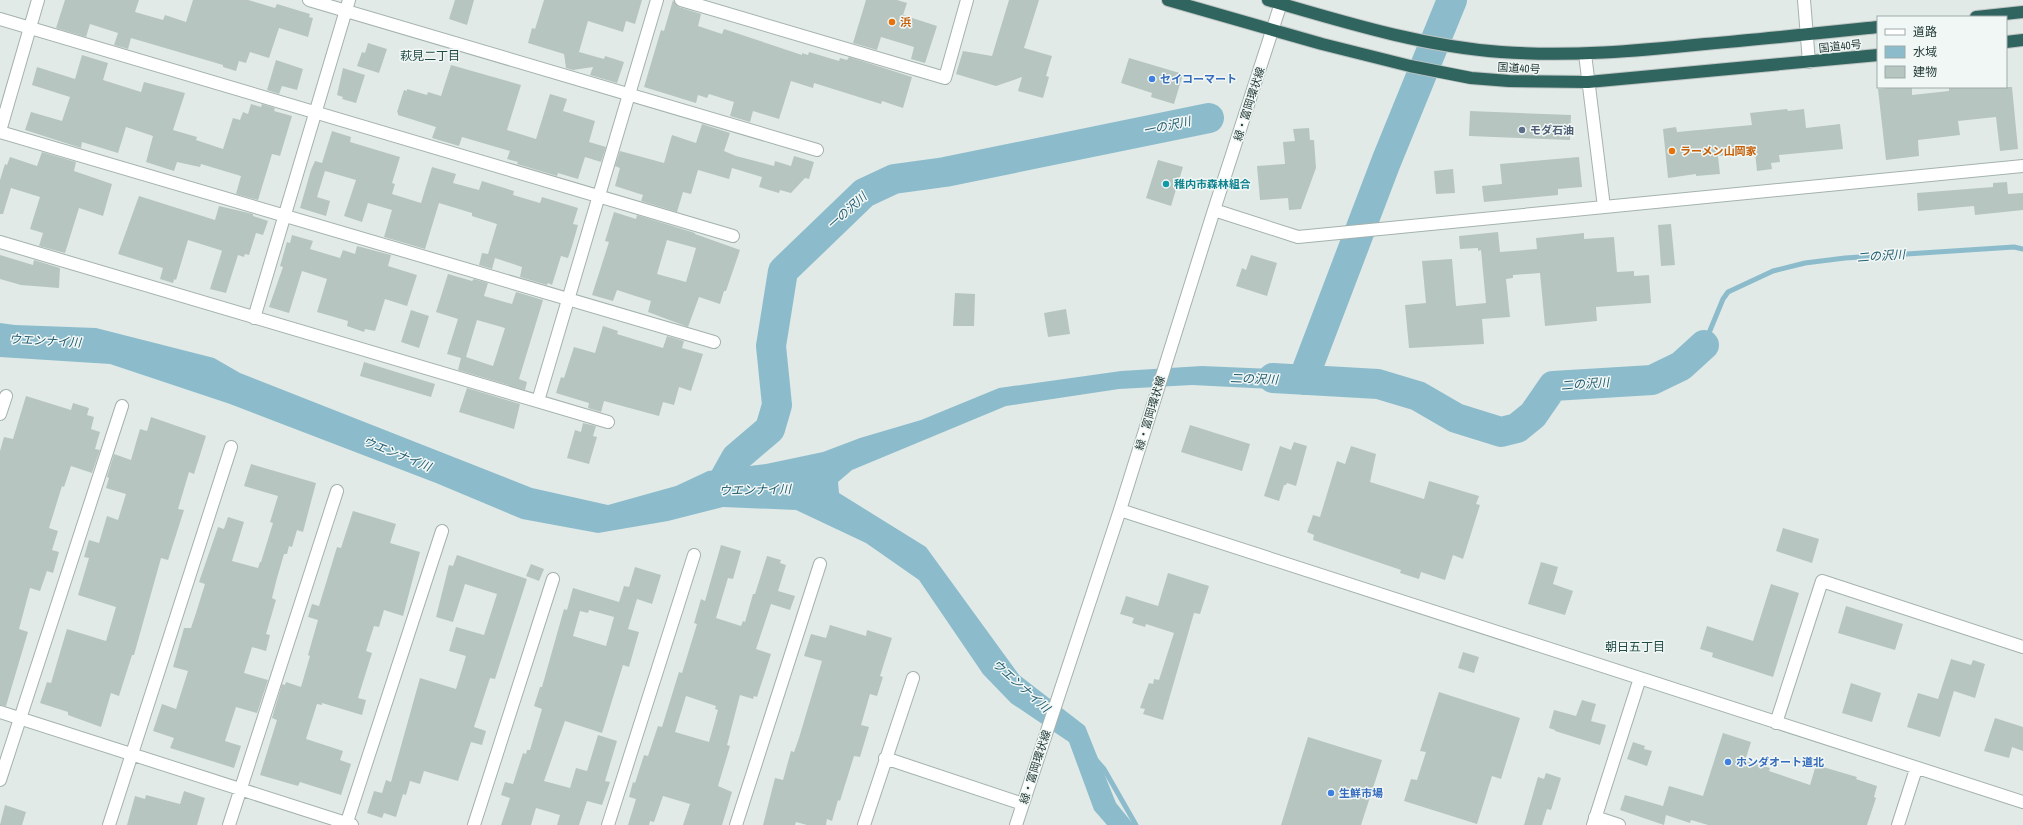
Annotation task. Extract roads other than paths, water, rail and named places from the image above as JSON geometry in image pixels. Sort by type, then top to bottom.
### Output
[{"type":"highway","name":"国道40号","points":[[1168,0],[1383,60],[1471,78],[1509,81],[1588,82],[1877,55]]},
{"type":"highway","name":"国道40号","points":[[1268,0],[1282,2],[1391,34],[1468,48],[1500,52],[1585,54],[1643,51],[1877,27]]},
{"type":"highway","points":[[1985,16],[2023,12]]},
{"type":"highway","points":[[2007,42],[2023,40]]},
{"type":"street","points":[[38,0],[0,131],[286,214],[714,342]]},
{"type":"street","points":[[309,0],[347,5],[629,95],[817,150]]},
{"type":"street","points":[[538,400],[657,0]]},
{"type":"street","points":[[681,0],[945,78],[967,0]]},
{"type":"street","points":[[1804,0],[1809,62]]},
{"type":"street","name":"緑・富岡環状線","points":[[1016,825],[1120,510],[1214,210],[1282,2]]},
{"type":"street","points":[[254,318],[347,5]]},
{"type":"street","points":[[0,20],[733,236]]},
{"type":"street","points":[[1585,54],[1604,207]]},
{"type":"street","points":[[1214,210],[1298,237],[2023,166]]},
{"type":"street","points":[[0,242],[254,318],[538,400],[608,422]]},
{"type":"street","points":[[0,414],[6,396]]},
{"type":"street","points":[[0,780],[122,406]]},
{"type":"street","points":[[108,825],[231,447]]},
{"type":"street","points":[[229,825],[337,491]]},
{"type":"street","points":[[1120,510],[1916,769],[2023,802]]},
{"type":"street","points":[[0,712],[348,824],[442,532]]},
{"type":"street","points":[[608,825],[694,555]]},
{"type":"street","points":[[736,825],[820,564]]},
{"type":"street","points":[[474,825],[553,579]]},
{"type":"street","points":[[1776,723],[1822,581],[2023,647]]},
{"type":"street","points":[[864,825],[885,758],[913,678]]},
{"type":"street","points":[[1619,825],[1594,821],[1640,678]]},
{"type":"street","points":[[885,758],[1023,804]]},
{"type":"street","points":[[1898,825],[1916,769]]},
{"type":"water","points":[[0,323],[15,325],[96,328],[214,358],[240,373],[532,488],[608,505],[676,486],[708,471],[766,464],[823,452],[860,438],[921,420],[999,388],[1121,371],[1202,366],[1317,371],[1309,391],[1192,385],[1119,389],[1006,406],[852,470],[838,482],[839,493],[926,547],[1019,675],[1085,726],[1116,803],[1134,825],[1107,825],[1094,810],[1069,742],[1011,703],[983,674],[919,580],[866,543],[796,510],[723,507],[668,521],[598,533],[522,519],[436,483],[230,404],[110,364],[0,357]]},
{"type":"waterway","name":"一の沢川","points":[[1303,380],[1386,162],[1452,0]]},
{"type":"waterway","name":"一の沢川","points":[[718,490],[736,458],[770,429],[777,405],[771,346],[783,271],[864,193],[894,179],[945,172],[1209,118]]},
{"type":"waterway","name":"二の沢川","points":[[1704,345],[1723,299],[1728,292],[1773,271],[1805,263],[1845,258],[2014,247],[2023,249]]},
{"type":"waterway","name":"二の沢川","points":[[1273,378],[1378,384],[1418,396],[1456,418],[1501,432],[1517,428],[1533,415],[1553,386],[1652,380],[1681,366],[1704,345]]},
{"type":"waterway","name":"ウエンナイ川","points":[[1097,761],[1104,769],[1136,825]]},
{"type":"place","name":"浜","points":[[892,22]]},
{"type":"place","name":"セイコーマート","points":[[1152,79]]},
{"type":"place","name":"モダ石油","points":[[1522,130]]},
{"type":"place","name":"ラーメン山岡家","points":[[1672,151]]},
{"type":"place","name":"稚内市森林組合","points":[[1166,184]]},
{"type":"place","name":"ホンダオート道北","points":[[1728,762]]},
{"type":"place","name":"生鮮市場","points":[[1331,793]]},
{"type":"district","name":"萩見二丁目","points":[[430,56]]},
{"type":"district","name":"朝日五丁目","points":[[1635,647]]}]
